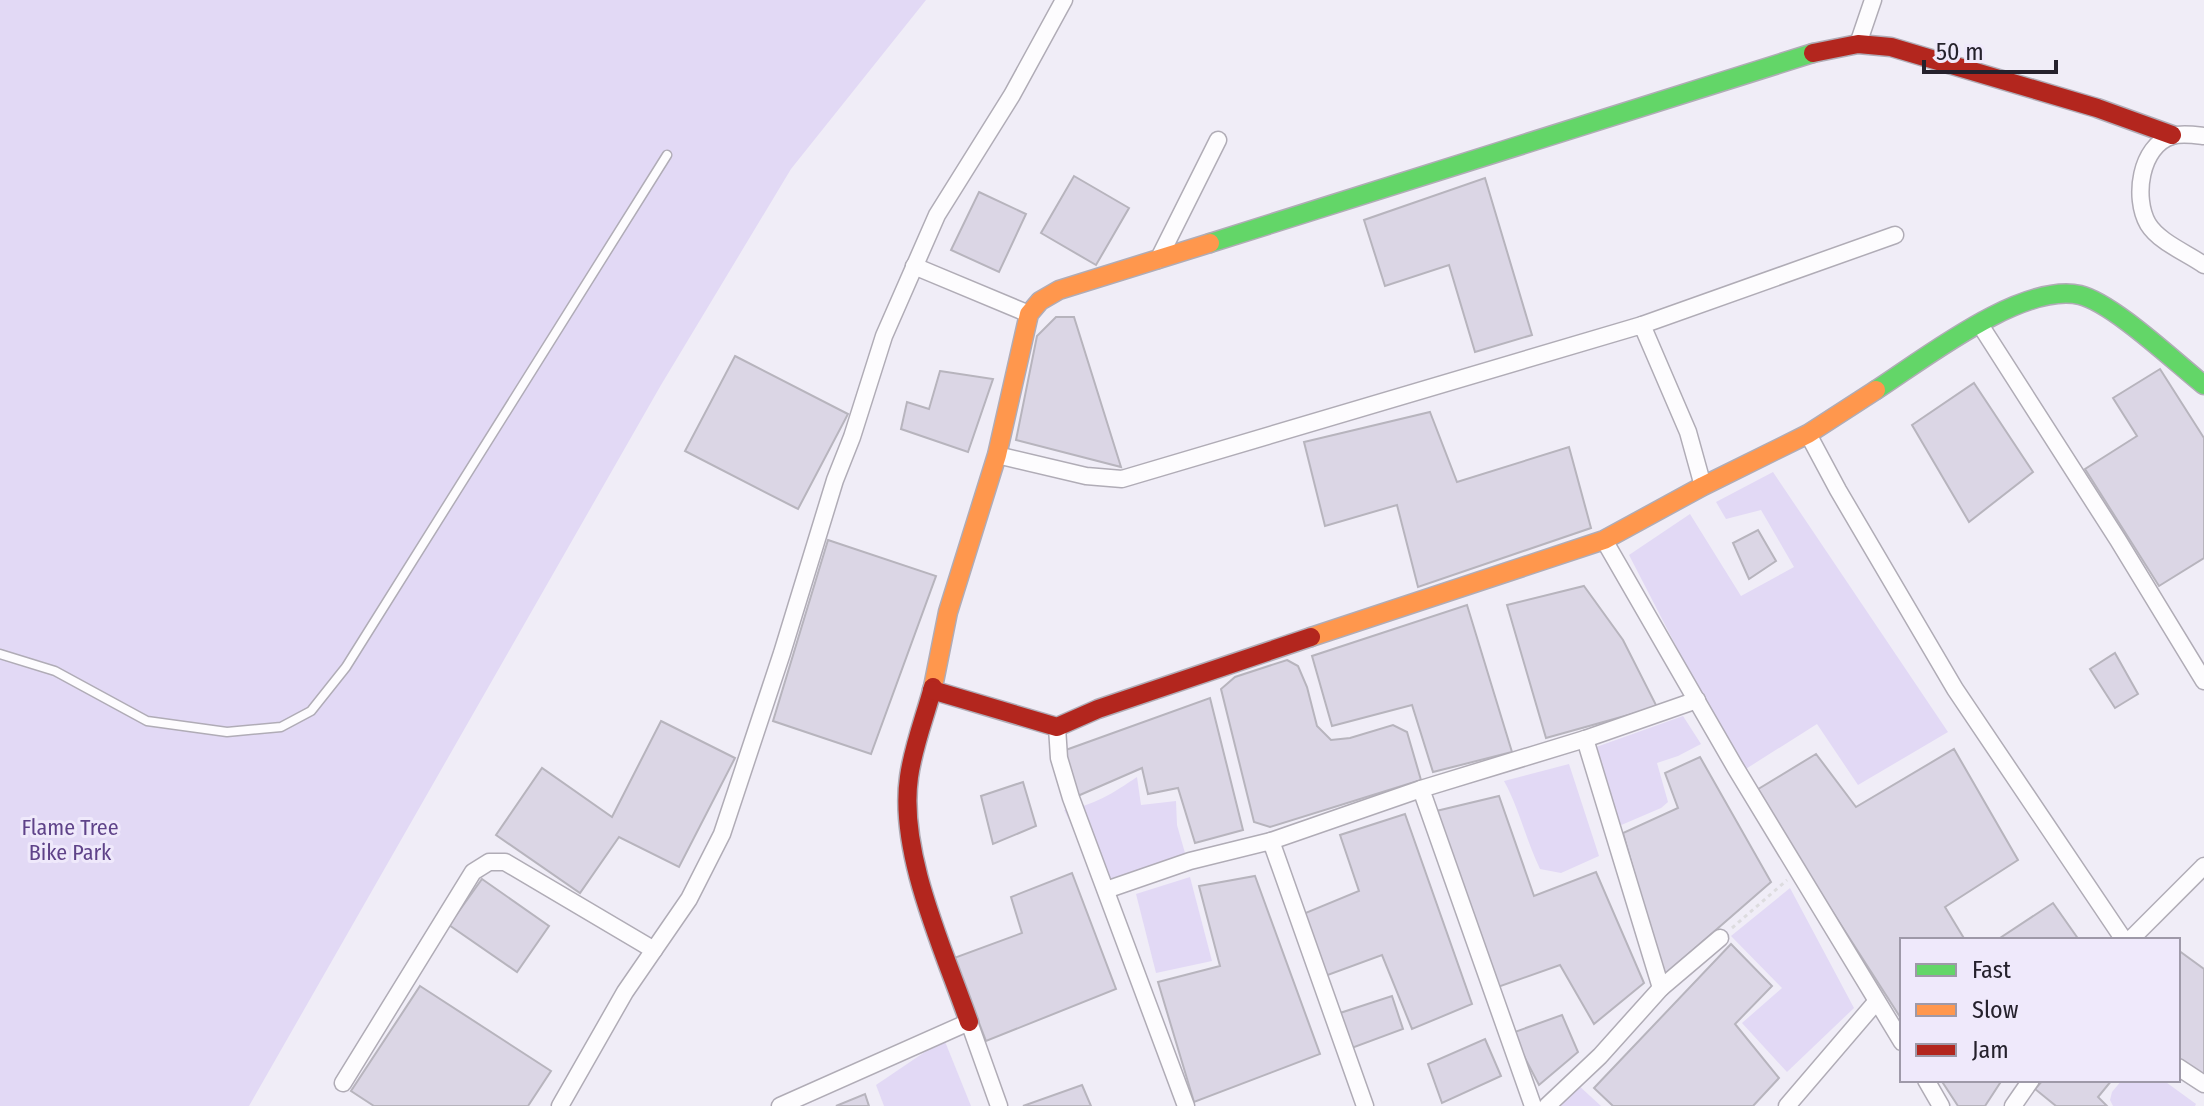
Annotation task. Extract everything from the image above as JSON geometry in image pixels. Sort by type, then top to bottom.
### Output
[{"type":"street","points":[[560,1106],[625,992],[689,899],[722,834],[884,336],[937,215],[1012,95],[1064,0]]},
{"type":"street","points":[[1858,44],[1873,0]]},
{"type":"street","points":[[999,1106],[917,872],[907,825],[909,777],[948,612],[997,455],[1029,314],[1040,301],[1059,290],[1826,49],[1858,44],[1891,47],[2097,108],[2172,135],[2204,136]]},
{"type":"street","points":[[2172,135],[2157,147],[2145,164],[2140,186],[2141,208],[2150,226],[2204,265]]},
{"type":"street","points":[[1158,260],[1218,140]]},
{"type":"street","points":[[997,455],[1086,476],[1122,479],[1642,325],[1895,235]]},
{"type":"street","points":[[914,266],[1029,314]]},
{"type":"street","points":[[932,690],[1057,727],[1098,709],[1604,540],[1808,434],[1979,323],[2021,303],[2051,295],[2079,295],[2107,307],[2204,385]]},
{"type":"street","points":[[1979,323],[2204,681]]},
{"type":"street","points":[[1642,325],[1688,432],[1703,486]]},
{"type":"street","points":[[1808,434],[1955,689],[2123,938]]},
{"type":"street","points":[[1604,540],[1797,871],[1900,1039]]},
{"type":"street","points":[[1106,890],[1190,861],[1271,841],[1697,700]]},
{"type":"street","points":[[1057,727],[1059,758],[1071,798],[1186,1106]]},
{"type":"street","points":[[1585,739],[1661,988]]},
{"type":"street","points":[[1421,789],[1533,1106]]},
{"type":"street","points":[[1271,841],[1365,1106]]},
{"type":"street","points":[[343,1083],[473,872],[489,862],[505,862],[654,950]]},
{"type":"street","points":[[2132,938],[2204,866]]},
{"type":"street","points":[[1547,1106],[1600,1056],[1661,988],[1720,938]]},
{"type":"street","points":[[1787,1106],[1876,1002]]},
{"type":"street","points":[[780,1106],[969,1022]]},
{"type":"street","points":[[2180,1068],[2204,1084]]},
{"type":"street","points":[[1927,1082],[1941,1106]]},
{"type":"street","points":[[2013,1106],[2030,1082]]},
{"type":"lane","points":[[0,654],[55,671],[147,721],[227,732],[281,727],[311,711],[346,667],[667,155]]},
{"type":"path","points":[[1720,938],[1797,871]]},
{"type":"green space","name":"Flame Tree Bike Park","points":[[0,0],[926,0],[791,169],[661,385],[249,1106],[0,1106]]},
{"type":"green space","points":[[1773,472],[1948,732],[1858,785],[1817,724],[1741,772],[1629,555],[1690,514],[1741,596],[1794,567],[1761,510],[1726,519],[1716,502]]},
{"type":"green space","points":[[1683,716],[1701,744],[1657,763],[1668,802],[1619,826],[1585,751]]},
{"type":"green space","points":[[1569,764],[1599,856],[1561,873],[1540,869],[1504,781]]},
{"type":"green space","points":[[1137,777],[1141,805],[1176,801],[1177,825],[1185,853],[1102,886],[1064,810],[1094,802]]},
{"type":"green space","points":[[1190,877],[1212,961],[1156,973],[1136,894]]},
{"type":"green space","points":[[1790,888],[1854,1008],[1787,1072],[1742,1023],[1782,988],[1731,936]]},
{"type":"green space","points":[[944,1039],[971,1106],[884,1106],[876,1085]]},
{"type":"green space","points":[[2120,1082],[2166,1082],[2196,1104],[2113,1106],[2110,1100]]},
{"type":"green space","points":[[1578,1085],[1601,1106],[1561,1106]]},
{"type":"building","points":[[1074,176],[1129,208],[1096,265],[1041,233]]},
{"type":"building","points":[[1485,178],[1532,335],[1475,352],[1449,265],[1385,286],[1364,220]]},
{"type":"building","points":[[979,192],[1026,214],[999,272],[951,250]]},
{"type":"building","points":[[1056,317],[1074,317],[1121,467],[1016,440],[1037,336]]},
{"type":"building","points":[[735,356],[848,414],[798,509],[685,451]]},
{"type":"building","points":[[2160,369],[2204,438],[2204,558],[2159,586],[2085,469],[2137,436],[2113,398]]},
{"type":"building","points":[[940,371],[993,379],[968,452],[901,429],[907,402],[929,409]]},
{"type":"building","points":[[1974,383],[2033,472],[1969,522],[1912,425]]},
{"type":"building","points":[[1430,412],[1457,482],[1569,447],[1591,528],[1418,587],[1397,505],[1325,526],[1304,442]]},
{"type":"building","points":[[1758,530],[1776,561],[1749,579],[1733,543]]},
{"type":"building","points":[[828,540],[936,576],[871,754],[773,721]]},
{"type":"building","points":[[1584,586],[1623,640],[1657,707],[1546,738],[1507,605]]},
{"type":"building","points":[[1467,605],[1512,752],[1433,772],[1412,705],[1332,726],[1312,656]]},
{"type":"building","points":[[2115,653],[2138,694],[2115,708],[2090,669]]},
{"type":"building","points":[[1287,660],[1298,666],[1317,726],[1331,740],[1350,738],[1393,725],[1407,732],[1421,780],[1270,827],[1254,822],[1221,689],[1235,677]]},
{"type":"building","points":[[1210,698],[1243,830],[1195,843],[1178,788],[1148,794],[1142,768],[1073,798],[1063,751]]},
{"type":"building","points":[[661,721],[735,758],[679,867],[619,837],[580,893],[496,835],[542,768],[612,817]]},
{"type":"building","points":[[1954,749],[2018,860],[1945,907],[1964,938],[1900,938],[1900,1017],[1755,791],[1816,754],[1856,807]]},
{"type":"building","points":[[1700,757],[1771,882],[1663,976],[1623,833],[1678,808],[1665,773]]},
{"type":"building","points":[[1023,782],[1036,826],[993,844],[981,796]]},
{"type":"building","points":[[1499,796],[1534,896],[1596,872],[1644,983],[1594,1024],[1560,965],[1495,988],[1432,812]]},
{"type":"building","points":[[1405,814],[1472,1004],[1412,1029],[1382,955],[1325,976],[1303,914],[1359,891],[1340,835]]},
{"type":"building","points":[[1072,873],[1116,989],[986,1041],[954,958],[1022,933],[1011,897]]},
{"type":"building","points":[[1255,876],[1320,1054],[1194,1102],[1158,982],[1220,966],[1199,886]]},
{"type":"building","points":[[482,879],[549,926],[517,972],[449,925]]},
{"type":"building","points":[[2053,903],[2078,938],[2000,938]]},
{"type":"building","points":[[1731,944],[1772,986],[1735,1024],[1779,1078],[1753,1106],[1613,1106],[1594,1088]]},
{"type":"building","points":[[2180,951],[2204,969],[2204,1076],[2180,1059]]},
{"type":"building","points":[[420,986],[551,1071],[528,1106],[374,1106],[351,1091]]},
{"type":"building","points":[[1392,996],[1403,1029],[1349,1049],[1337,1014]]},
{"type":"building","points":[[1562,1015],[1578,1052],[1539,1085],[1512,1033]]},
{"type":"building","points":[[1485,1039],[1501,1076],[1442,1103],[1428,1064]]},
{"type":"building","points":[[1942,1082],[2001,1082],[1985,1106],[1958,1106]]},
{"type":"building","points":[[2041,1082],[2110,1082],[2098,1097],[2107,1106],[2056,1106],[2035,1089]]},
{"type":"building","points":[[1082,1085],[1091,1106],[1023,1106]]},
{"type":"building","points":[[865,1094],[869,1106],[836,1106]]},
{"type":"traffic: fast","points":[[1210,243],[1813,53]]},
{"type":"traffic: fast","points":[[1876,390],[1974,326],[2030,300],[2057,294],[2080,295],[2109,309],[2204,385]]},
{"type":"traffic: slow","points":[[933,687],[948,612],[997,455],[1029,314],[1040,301],[1059,290],[1210,243]]},
{"type":"traffic: slow","points":[[1311,637],[1604,540],[1808,434],[1876,390]]},
{"type":"traffic: jam","points":[[1813,53],[1858,44],[1891,47],[2097,108],[2172,135]]},
{"type":"traffic: jam","points":[[932,690],[1057,727],[1098,709],[1311,637]]},
{"type":"traffic: jam","points":[[933,687],[909,777],[907,806],[910,837],[936,933],[969,1022]]}]
